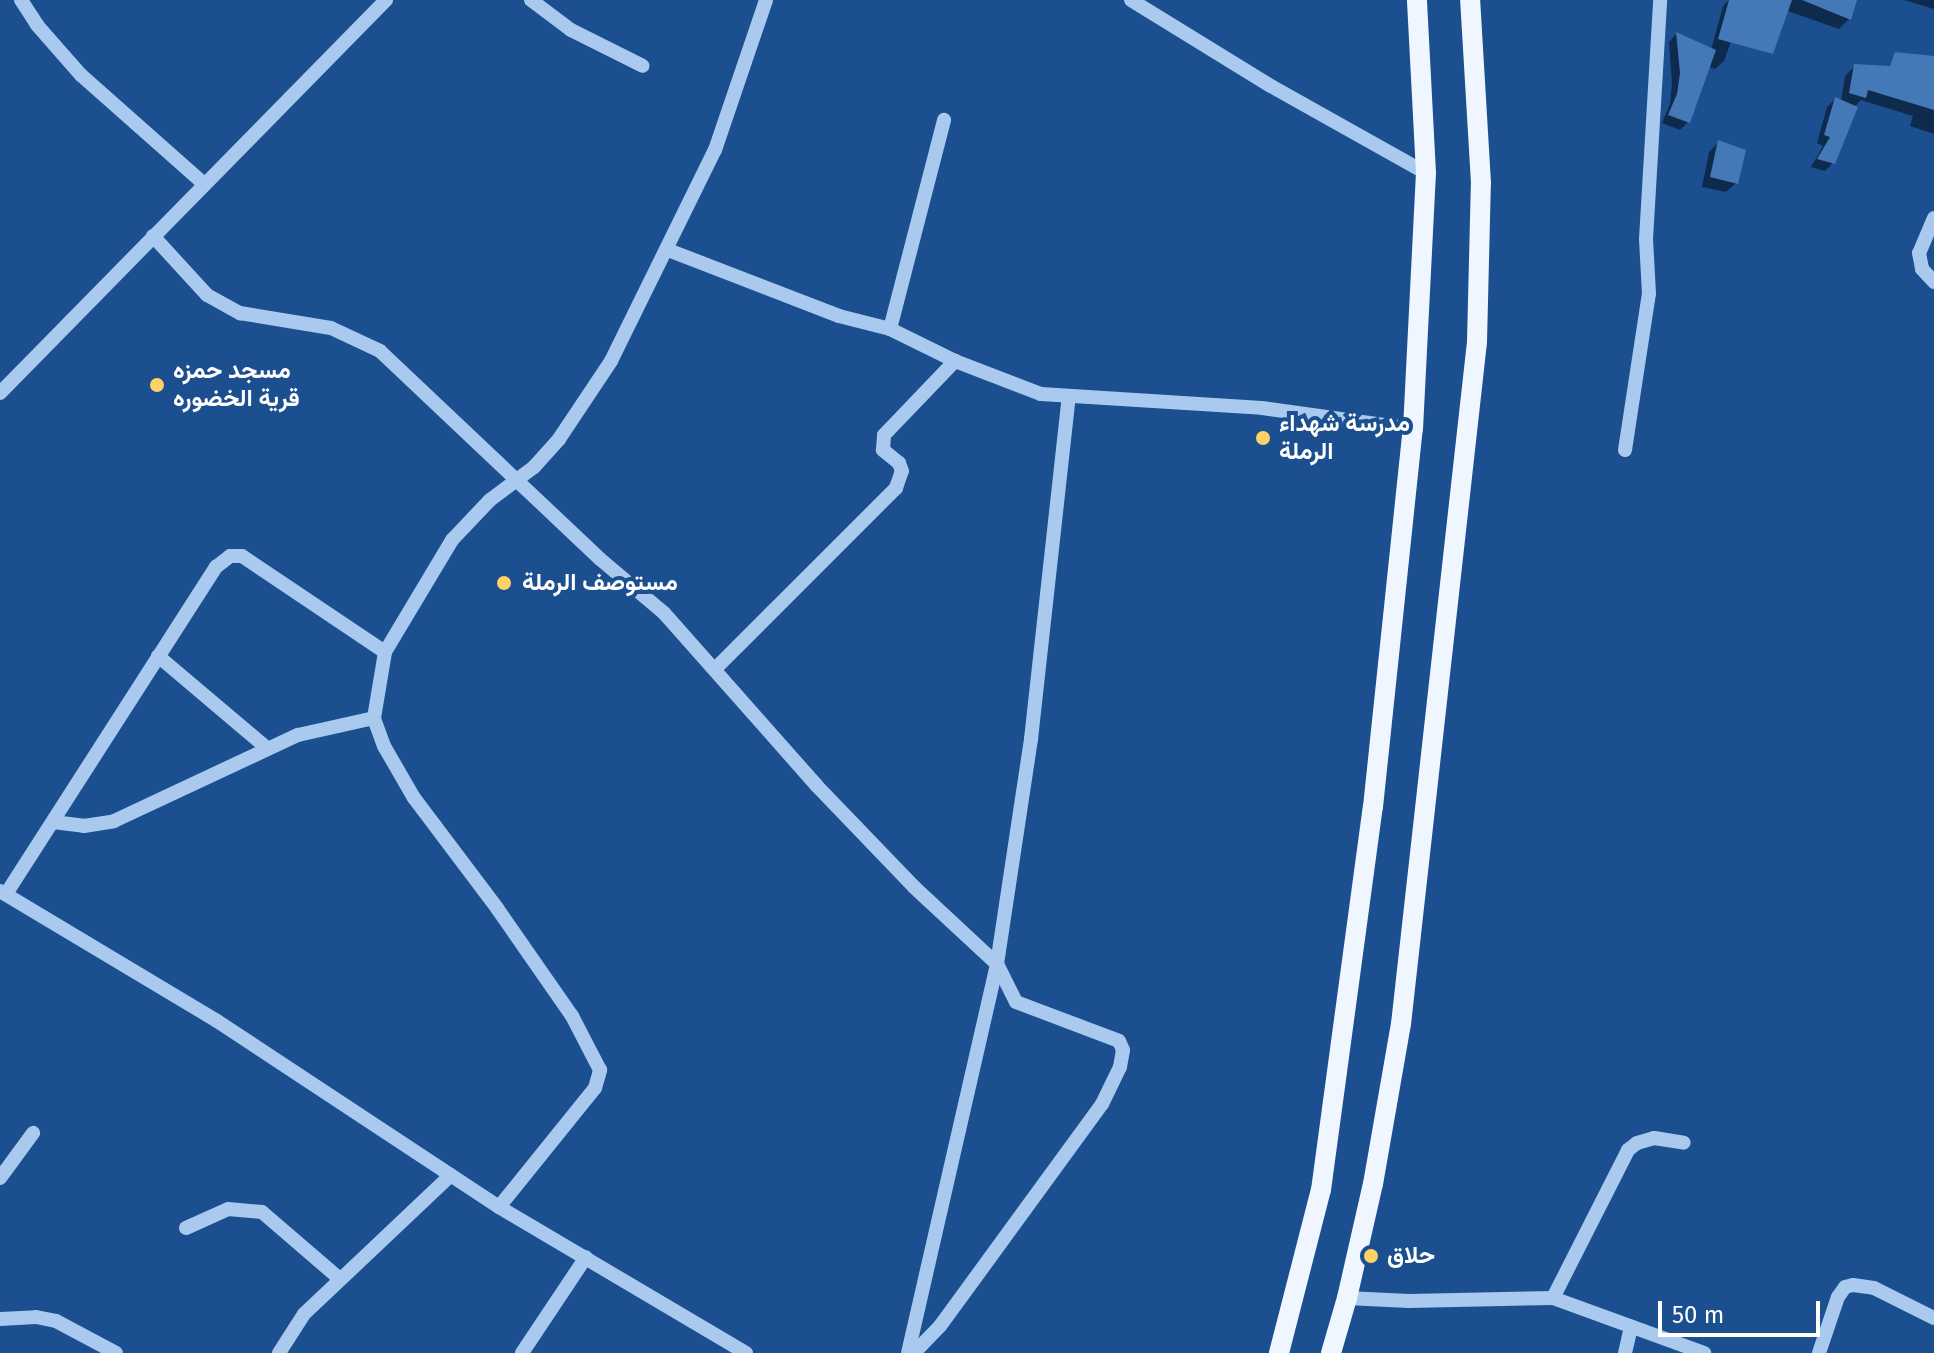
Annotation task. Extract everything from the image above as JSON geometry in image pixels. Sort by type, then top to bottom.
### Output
[{"type":"main road","points":[[1279,1351],[1321,1190],[1373,807],[1413,429],[1426,173],[1417,0]]},
{"type":"main road","points":[[1331,1353],[1347,1298],[1401,1024],[1477,342],[1481,183],[1470,0]]},
{"type":"street","points":[[21,0],[37,25],[81,75],[204,184]]},
{"type":"street","points":[[0,393],[386,0]]},
{"type":"street","points":[[531,0],[571,30],[643,66]]},
{"type":"street","points":[[499,1207],[595,1088],[600,1070],[596,1057],[563,1004],[497,908],[414,798],[384,746],[374,718],[385,652],[410,604],[452,540],[490,500],[534,467],[559,439],[602,374],[668,250],[715,150],[766,0]]},
{"type":"street","points":[[1131,0],[1271,86],[1426,173]]},
{"type":"street","points":[[1625,450],[1649,294],[1646,239],[1660,0]]},
{"type":"street","points":[[890,329],[944,120]]},
{"type":"street","points":[[1934,218],[1919,253],[1922,269],[1934,282]]},
{"type":"street","points":[[153,236],[183,273],[207,295],[240,313],[331,328],[380,351],[519,478],[571,532],[664,613],[837,808],[914,887],[997,964],[1013,997],[1021,1005],[1118,1039],[1123,1050],[1120,1067],[1102,1104],[940,1326],[911,1353]]},
{"type":"street","points":[[668,250],[839,316],[890,329],[955,361],[1041,394],[1262,408],[1413,429]]},
{"type":"street","points":[[715,669],[896,488],[902,471],[899,463],[883,450],[884,435],[955,361]]},
{"type":"street","points":[[911,1353],[997,964],[1031,739],[1069,397]]},
{"type":"street","points":[[385,652],[242,556],[234,555],[216,567],[53,822],[3,893],[217,1021],[499,1207],[746,1353]]},
{"type":"street","points":[[158,656],[267,748]]},
{"type":"street","points":[[53,822],[84,826],[114,821],[267,748],[314,730],[374,718]]},
{"type":"street","points":[[0,1178],[33,1133]]},
{"type":"street","points":[[1553,1298],[1628,1150],[1637,1143],[1654,1138],[1684,1143]]},
{"type":"street","points":[[279,1353],[304,1314],[451,1175]]},
{"type":"street","points":[[186,1228],[228,1209],[262,1212],[340,1279]]},
{"type":"street","points":[[522,1353],[586,1257]]},
{"type":"street","points":[[1819,1353],[1838,1297],[1845,1287],[1874,1288],[1934,1318]]},
{"type":"street","points":[[1347,1298],[1409,1301],[1553,1298],[1704,1353]]},
{"type":"street","points":[[0,1319],[36,1317],[56,1321],[116,1353]]},
{"type":"street","points":[[1625,1353],[1631,1327]]},
{"type":"building","points":[[1729,0],[1792,0],[1773,54],[1718,39]]},
{"type":"building","points":[[1802,0],[1857,0],[1851,20]]},
{"type":"building","points":[[1676,32],[1716,50],[1690,123],[1668,115],[1677,94],[1680,73]]},
{"type":"building","points":[[1895,52],[1934,56],[1934,110],[1868,90],[1866,98],[1849,93],[1854,64],[1890,66]]},
{"type":"building","points":[[1835,97],[1858,107],[1835,164],[1817,159],[1830,137],[1824,135]]},
{"type":"building","points":[[1718,140],[1746,150],[1738,184],[1710,177]]},
{"type":"place","name":"مسجد حمزه قرية الخضوره","points":[[157,385]]},
{"type":"place","name":"مدرسة شهداء الرملة","points":[[1263,438]]},
{"type":"place","name":"مستوصف الرملة","points":[[504,583]]},
{"type":"place","name":"حلاق","points":[[1371,1256]]}]
